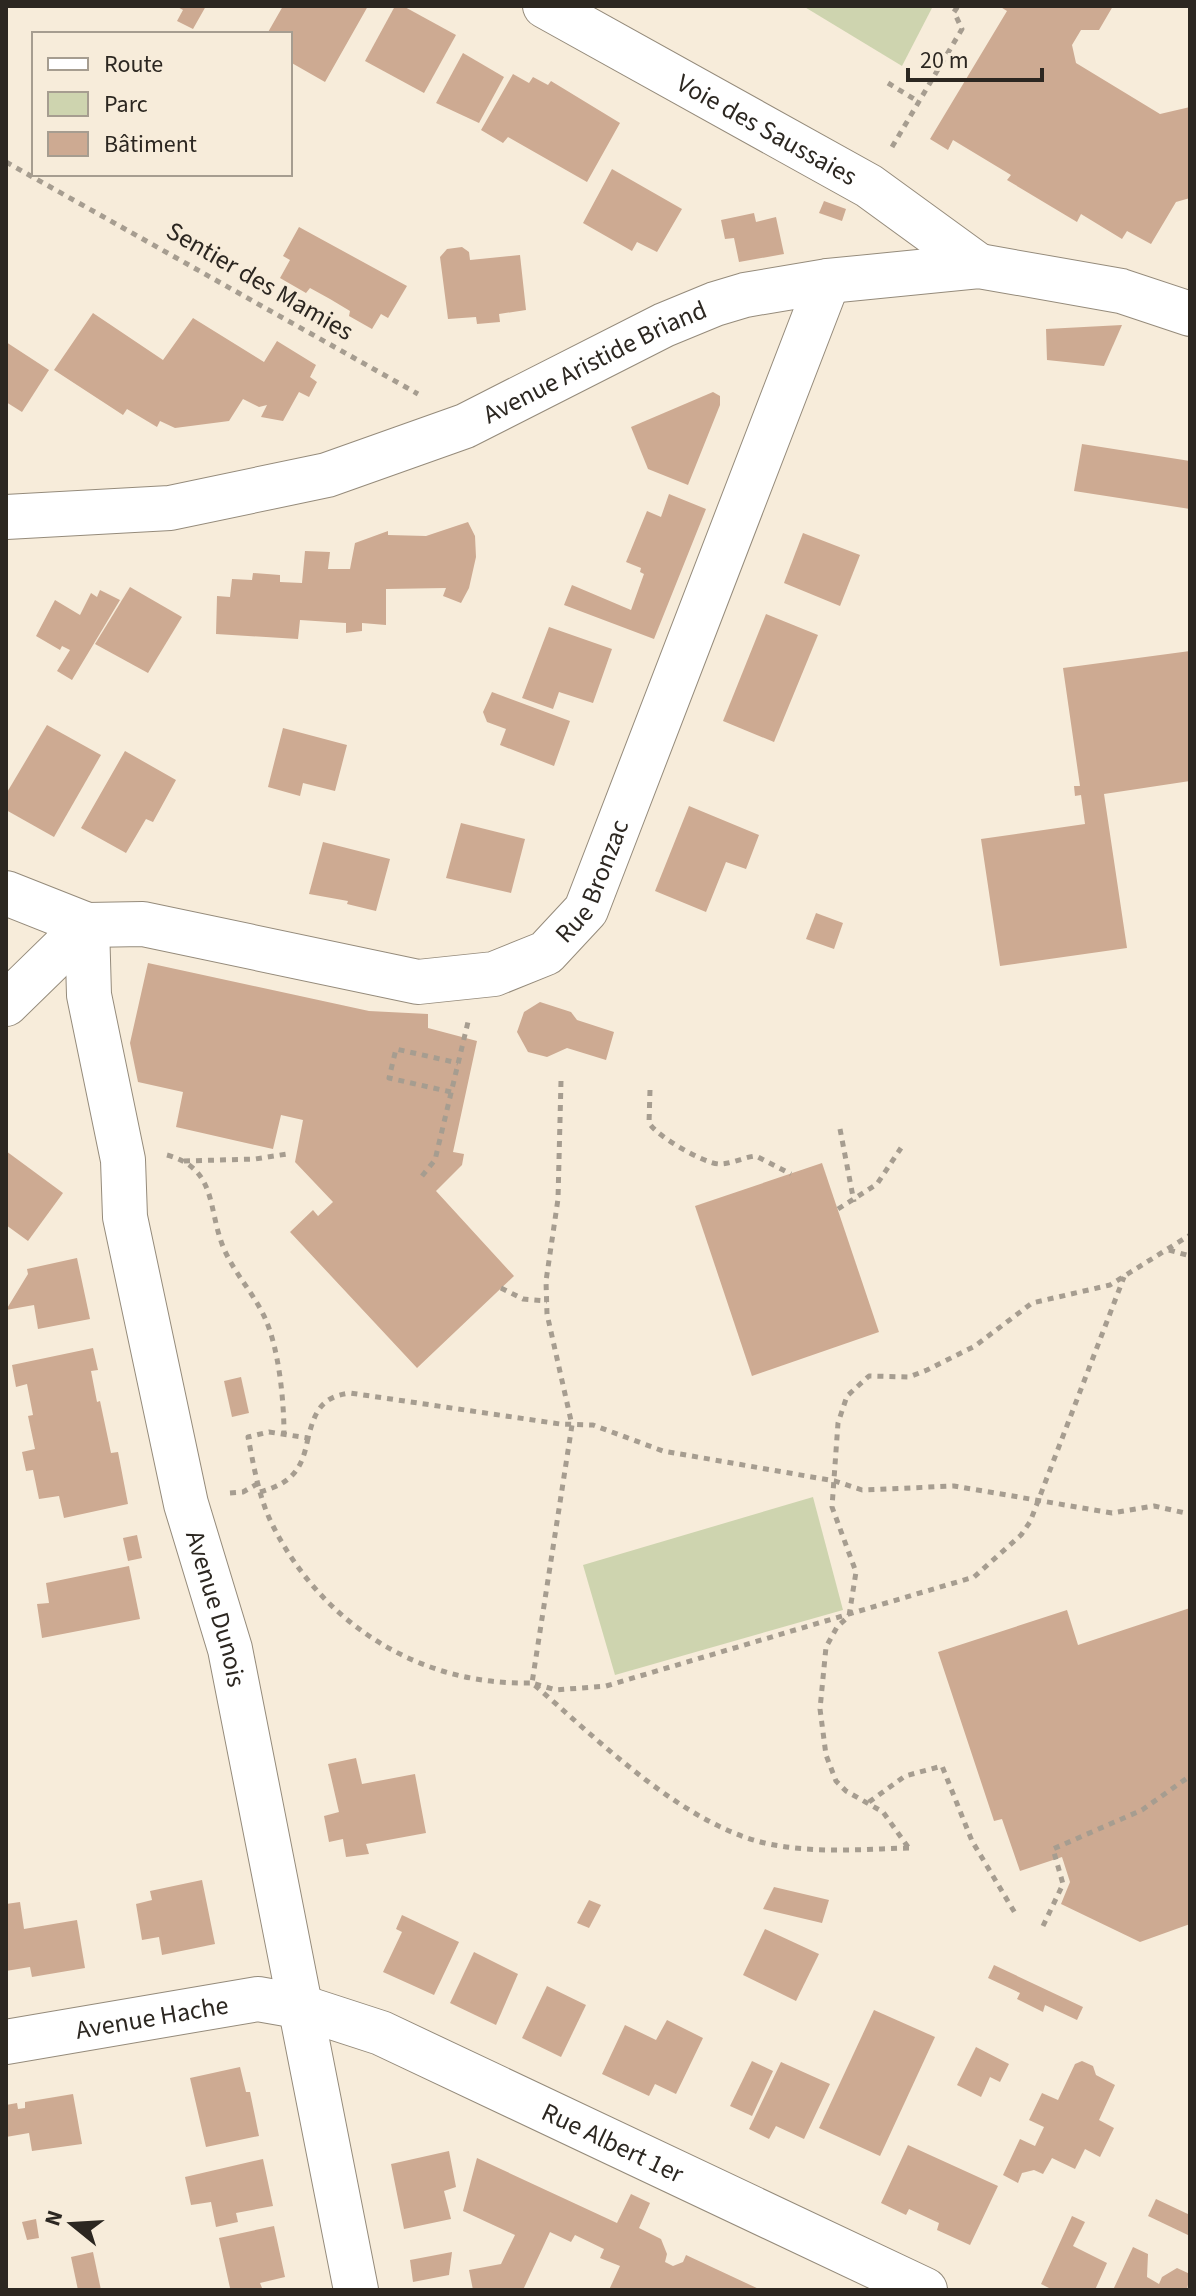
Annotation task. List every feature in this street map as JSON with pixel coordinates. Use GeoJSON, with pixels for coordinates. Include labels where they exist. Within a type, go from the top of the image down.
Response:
{"type":"FeatureCollection","features":[{"type":"Feature","properties":{"kind":"street","name":"Voie des Saussaies"},"geometry":{"type":"LineString","coordinates":[[545,6],[869,186],[979,266]]}},
{"type":"Feature","properties":{"kind":"street","name":"Avenue Aristide Briand"},"geometry":{"type":"LineString","coordinates":[[6,517],[170,508],[327,475],[465,426],[664,325],[745,295],[828,281],[979,266],[1121,291],[1190,314]]}},
{"type":"Feature","properties":{"kind":"street","name":"Rue Bronzac"},"geometry":{"type":"LineString","coordinates":[[6,893],[87,925],[143,924],[418,982],[494,974],[546,953],[586,910],[828,281]]}},
{"type":"Feature","properties":{"kind":"street"},"geometry":{"type":"LineString","coordinates":[[6,1004],[87,925]]}},
{"type":"Feature","properties":{"kind":"street","name":"Avenue Dunois"},"geometry":{"type":"LineString","coordinates":[[87,925],[89,995],[123,1160],[125,1217],[186,1504],[230,1649],[356,2290]]}},
{"type":"Feature","properties":{"kind":"street","name":"Avenue Hache"},"geometry":{"type":"LineString","coordinates":[[6,2042],[258,1999],[298,2006]]}},
{"type":"Feature","properties":{"kind":"street","name":"Rue Albert 1er"},"geometry":{"type":"LineString","coordinates":[[298,2006],[381,2033],[925,2290]]}},
{"type":"Feature","properties":{"kind":"path"},"geometry":{"type":"LineString","coordinates":[[897,138],[962,29],[954,12],[958,6]]}},
{"type":"Feature","properties":{"kind":"path"},"geometry":{"type":"LineString","coordinates":[[888,83],[919,102]]}},
{"type":"Feature","properties":{"kind":"path","name":"Sentier des Mamies"},"geometry":{"type":"LineString","coordinates":[[6,162],[423,397]]}},
{"type":"Feature","properties":{"kind":"path"},"geometry":{"type":"LineString","coordinates":[[422,1176],[435,1160],[471,1014]]}},
{"type":"Feature","properties":{"kind":"path"},"geometry":{"type":"LineString","coordinates":[[451,1092],[389,1078],[396,1049],[458,1063]]}},
{"type":"Feature","properties":{"kind":"path"},"geometry":{"type":"LineString","coordinates":[[532,1683],[572,1425],[547,1301],[546,1281],[558,1199],[561,1081]]}},
{"type":"Feature","properties":{"kind":"path"},"geometry":{"type":"LineString","coordinates":[[650,1090],[649,1123],[660,1136],[708,1161],[728,1163],[756,1156],[791,1174]]}},
{"type":"Feature","properties":{"kind":"path"},"geometry":{"type":"LineString","coordinates":[[840,1129],[854,1202]]}},
{"type":"Feature","properties":{"kind":"path"},"geometry":{"type":"LineString","coordinates":[[838,1209],[854,1202],[877,1184],[901,1148]]}},
{"type":"Feature","properties":{"kind":"path"},"geometry":{"type":"LineString","coordinates":[[123,1160],[164,1154],[184,1161],[255,1159],[287,1154]]}},
{"type":"Feature","properties":{"kind":"path"},"geometry":{"type":"LineString","coordinates":[[184,1161],[206,1181],[222,1245],[264,1316],[284,1405],[284,1434]]}},
{"type":"Feature","properties":{"kind":"path"},"geometry":{"type":"LineString","coordinates":[[532,1683],[609,1749],[704,1821],[737,1835],[778,1846],[827,1850],[909,1848],[883,1812],[846,1791],[836,1781],[826,1755],[820,1709],[826,1647],[837,1627],[849,1616],[856,1572],[832,1507],[831,1480],[838,1423],[847,1396],[869,1376],[909,1377],[927,1370],[975,1346],[1032,1303],[1082,1294],[1124,1277],[1190,1235]]}},
{"type":"Feature","properties":{"kind":"path"},"geometry":{"type":"LineString","coordinates":[[1168,1250],[1190,1256]]}},
{"type":"Feature","properties":{"kind":"path"},"geometry":{"type":"LineString","coordinates":[[308,1438],[269,1432],[248,1437],[260,1492],[273,1526],[309,1584],[337,1614],[371,1639],[412,1659],[460,1674],[512,1683],[532,1683],[556,1690],[606,1686],[974,1577],[1021,1535],[1124,1277]]}},
{"type":"Feature","properties":{"kind":"path"},"geometry":{"type":"LineString","coordinates":[[501,1288],[523,1299],[547,1301]]}},
{"type":"Feature","properties":{"kind":"path"},"geometry":{"type":"LineString","coordinates":[[260,1492],[292,1479],[300,1469],[314,1413],[321,1402],[332,1396],[350,1393],[572,1425],[593,1425],[663,1451],[831,1480],[862,1490],[954,1486],[1112,1513],[1154,1506],[1190,1514]]}},
{"type":"Feature","properties":{"kind":"path"},"geometry":{"type":"LineString","coordinates":[[221,1494],[237,1494],[258,1484]]}},
{"type":"Feature","properties":{"kind":"path"},"geometry":{"type":"LineString","coordinates":[[869,1802],[905,1776],[942,1766],[972,1841],[1015,1913]]}},
{"type":"Feature","properties":{"kind":"path"},"geometry":{"type":"LineString","coordinates":[[1043,1926],[1063,1884],[1053,1849],[1142,1810],[1190,1776]]}},
{"type":"Feature","properties":{"kind":"green space"},"geometry":{"type":"Polygon","coordinates":[[[803,6],[933,6],[902,66],[803,6]]]}},
{"type":"Feature","properties":{"kind":"green space"},"geometry":{"type":"Polygon","coordinates":[[[813,1497],[843,1610],[615,1675],[583,1565],[813,1497]]]}},
{"type":"Feature","properties":{"kind":"building"},"geometry":{"type":"Polygon","coordinates":[[[176,6],[206,6],[193,29],[177,21],[183,10],[176,6]]]}},
{"type":"Feature","properties":{"kind":"building"},"geometry":{"type":"Polygon","coordinates":[[[283,6],[368,6],[325,82],[292,63],[292,32],[268,32],[283,6]]]}},
{"type":"Feature","properties":{"kind":"building"},"geometry":{"type":"Polygon","coordinates":[[[395,6],[403,6],[456,35],[424,93],[365,61],[395,6]]]}},
{"type":"Feature","properties":{"kind":"building"},"geometry":{"type":"Polygon","coordinates":[[[999,6],[1113,6],[1099,30],[1081,30],[1072,45],[1076,63],[1160,114],[1190,107],[1190,198],[1176,202],[1151,244],[1127,231],[1122,239],[1081,214],[1077,222],[1007,180],[1011,175],[953,140],[948,150],[930,139],[1007,11],[999,6]]]}},
{"type":"Feature","properties":{"kind":"building"},"geometry":{"type":"Polygon","coordinates":[[[463,53],[504,77],[479,123],[436,103],[463,53]]]}},
{"type":"Feature","properties":{"kind":"building"},"geometry":{"type":"Polygon","coordinates":[[[513,74],[529,83],[533,77],[548,85],[551,81],[620,123],[587,182],[508,137],[503,143],[481,130],[513,74]]]}},
{"type":"Feature","properties":{"kind":"building"},"geometry":{"type":"Polygon","coordinates":[[[612,169],[682,209],[657,252],[637,242],[632,251],[583,223],[612,169]]]}},
{"type":"Feature","properties":{"kind":"building"},"geometry":{"type":"Polygon","coordinates":[[[824,201],[846,209],[842,221],[819,213],[824,201]]]}},
{"type":"Feature","properties":{"kind":"building"},"geometry":{"type":"Polygon","coordinates":[[[754,213],[756,222],[776,217],[784,254],[739,262],[734,238],[725,239],[721,220],[754,213]]]}},
{"type":"Feature","properties":{"kind":"building"},"geometry":{"type":"Polygon","coordinates":[[[299,227],[407,286],[388,318],[381,314],[372,329],[349,316],[350,311],[330,299],[310,288],[306,293],[280,278],[290,260],[283,256],[299,227]]]}},
{"type":"Feature","properties":{"kind":"building"},"geometry":{"type":"Polygon","coordinates":[[[462,247],[469,252],[470,260],[520,255],[526,310],[499,314],[500,322],[477,324],[476,317],[448,319],[440,257],[447,249],[462,247]]]}},
{"type":"Feature","properties":{"kind":"building"},"geometry":{"type":"Polygon","coordinates":[[[93,313],[163,360],[193,318],[264,362],[277,341],[316,365],[310,377],[317,382],[309,397],[299,392],[283,421],[261,417],[267,405],[259,407],[243,399],[229,421],[175,428],[160,421],[157,427],[127,409],[123,415],[54,370],[93,313]]]}},
{"type":"Feature","properties":{"kind":"building"},"geometry":{"type":"Polygon","coordinates":[[[1122,325],[1104,366],[1047,360],[1046,329],[1122,325]]]}},
{"type":"Feature","properties":{"kind":"building"},"geometry":{"type":"Polygon","coordinates":[[[6,342],[49,370],[22,412],[6,402],[6,342]]]}},
{"type":"Feature","properties":{"kind":"building"},"geometry":{"type":"Polygon","coordinates":[[[713,392],[720,396],[720,405],[688,485],[648,469],[631,427],[713,392]]]}},
{"type":"Feature","properties":{"kind":"building"},"geometry":{"type":"Polygon","coordinates":[[[1082,444],[1190,461],[1190,509],[1074,491],[1082,444]]]}},
{"type":"Feature","properties":{"kind":"building"},"geometry":{"type":"Polygon","coordinates":[[[669,494],[706,509],[654,639],[564,605],[572,585],[631,610],[644,574],[640,572],[641,568],[626,562],[647,511],[661,517],[669,494]]]}},
{"type":"Feature","properties":{"kind":"building"},"geometry":{"type":"Polygon","coordinates":[[[468,522],[475,536],[476,557],[469,588],[461,603],[443,596],[446,588],[386,589],[386,625],[362,623],[362,631],[346,633],[346,623],[300,620],[298,639],[216,634],[217,596],[230,597],[232,579],[252,580],[253,573],[280,575],[280,582],[302,583],[305,551],[330,552],[328,569],[350,569],[355,543],[388,531],[388,535],[426,536],[468,522]]]}},
{"type":"Feature","properties":{"kind":"building"},"geometry":{"type":"Polygon","coordinates":[[[803,533],[860,555],[840,606],[784,583],[803,533]]]}},
{"type":"Feature","properties":{"kind":"building"},"geometry":{"type":"Polygon","coordinates":[[[130,587],[182,617],[148,673],[95,644],[130,587]]]}},
{"type":"Feature","properties":{"kind":"building"},"geometry":{"type":"Polygon","coordinates":[[[100,590],[120,600],[72,680],[57,671],[70,650],[62,646],[60,650],[36,636],[55,600],[80,615],[91,593],[97,597],[100,590]]]}},
{"type":"Feature","properties":{"kind":"building"},"geometry":{"type":"Polygon","coordinates":[[[766,614],[818,635],[774,742],[723,721],[766,614]]]}},
{"type":"Feature","properties":{"kind":"building"},"geometry":{"type":"Polygon","coordinates":[[[549,627],[612,649],[593,703],[559,692],[553,709],[522,698],[549,627]]]}},
{"type":"Feature","properties":{"kind":"building"},"geometry":{"type":"Polygon","coordinates":[[[1190,651],[1190,781],[1104,794],[1127,948],[1000,966],[981,839],[1085,824],[1081,795],[1075,796],[1074,786],[1080,786],[1063,668],[1190,651]]]}},
{"type":"Feature","properties":{"kind":"building"},"geometry":{"type":"Polygon","coordinates":[[[492,692],[570,721],[554,766],[500,745],[506,729],[487,722],[483,712],[492,692]]]}},
{"type":"Feature","properties":{"kind":"building"},"geometry":{"type":"Polygon","coordinates":[[[47,725],[101,755],[54,837],[6,810],[6,794],[47,725]]]}},
{"type":"Feature","properties":{"kind":"building"},"geometry":{"type":"Polygon","coordinates":[[[283,728],[347,745],[335,791],[303,783],[300,796],[268,787],[283,728]]]}},
{"type":"Feature","properties":{"kind":"building"},"geometry":{"type":"Polygon","coordinates":[[[125,751],[176,780],[153,822],[146,819],[126,853],[81,828],[125,751]]]}},
{"type":"Feature","properties":{"kind":"building"},"geometry":{"type":"Polygon","coordinates":[[[689,806],[759,835],[746,869],[726,862],[706,912],[655,891],[689,806]]]}},
{"type":"Feature","properties":{"kind":"building"},"geometry":{"type":"Polygon","coordinates":[[[461,823],[525,839],[511,893],[446,878],[461,823]]]}},
{"type":"Feature","properties":{"kind":"building"},"geometry":{"type":"Polygon","coordinates":[[[323,842],[390,859],[376,911],[347,904],[348,901],[309,894],[323,842]]]}},
{"type":"Feature","properties":{"kind":"building"},"geometry":{"type":"Polygon","coordinates":[[[816,913],[843,923],[834,949],[806,939],[816,913]]]}},
{"type":"Feature","properties":{"kind":"building"},"geometry":{"type":"Polygon","coordinates":[[[148,963],[369,1011],[428,1014],[428,1028],[477,1041],[453,1152],[464,1154],[462,1165],[436,1191],[514,1276],[417,1368],[290,1232],[313,1210],[318,1216],[333,1202],[295,1162],[303,1120],[281,1115],[273,1149],[176,1127],[183,1092],[138,1082],[130,1043],[148,963]]]}},
{"type":"Feature","properties":{"kind":"building"},"geometry":{"type":"Polygon","coordinates":[[[540,1002],[571,1012],[577,1020],[614,1032],[606,1060],[567,1048],[547,1057],[528,1052],[517,1032],[524,1012],[540,1002]]]}},
{"type":"Feature","properties":{"kind":"building"},"geometry":{"type":"Polygon","coordinates":[[[6,1151],[63,1193],[28,1241],[6,1225],[6,1151]]]}},
{"type":"Feature","properties":{"kind":"building"},"geometry":{"type":"Polygon","coordinates":[[[822,1163],[879,1332],[752,1376],[695,1206],[822,1163]]]}},
{"type":"Feature","properties":{"kind":"building"},"geometry":{"type":"Polygon","coordinates":[[[77,1258],[90,1319],[38,1329],[34,1305],[6,1310],[28,1274],[27,1269],[77,1258]]]}},
{"type":"Feature","properties":{"kind":"building"},"geometry":{"type":"Polygon","coordinates":[[[93,1348],[98,1370],[91,1371],[97,1402],[100,1401],[111,1453],[118,1452],[128,1504],[64,1518],[59,1496],[39,1499],[33,1470],[26,1471],[22,1452],[35,1449],[28,1416],[33,1415],[27,1384],[16,1387],[12,1365],[93,1348]]]}},
{"type":"Feature","properties":{"kind":"building"},"geometry":{"type":"Polygon","coordinates":[[[241,1377],[249,1413],[232,1417],[224,1381],[241,1377]]]}},
{"type":"Feature","properties":{"kind":"building"},"geometry":{"type":"Polygon","coordinates":[[[137,1535],[142,1558],[128,1561],[123,1538],[137,1535]]]}},
{"type":"Feature","properties":{"kind":"building"},"geometry":{"type":"Polygon","coordinates":[[[129,1566],[140,1619],[42,1638],[37,1604],[49,1603],[46,1583],[129,1566]]]}},
{"type":"Feature","properties":{"kind":"building"},"geometry":{"type":"Polygon","coordinates":[[[1190,1608],[1190,1924],[1140,1942],[1061,1904],[1070,1882],[1062,1857],[1020,1871],[1002,1819],[994,1821],[938,1652],[1067,1610],[1078,1645],[1190,1608]]]}},
{"type":"Feature","properties":{"kind":"building"},"geometry":{"type":"Polygon","coordinates":[[[356,1758],[362,1784],[415,1774],[426,1833],[366,1844],[369,1854],[346,1857],[343,1839],[329,1842],[324,1816],[339,1812],[328,1764],[356,1758]]]}},
{"type":"Feature","properties":{"kind":"building"},"geometry":{"type":"Polygon","coordinates":[[[202,1880],[215,1944],[162,1955],[159,1937],[142,1940],[136,1904],[152,1900],[150,1891],[202,1880]]]}},
{"type":"Feature","properties":{"kind":"building"},"geometry":{"type":"Polygon","coordinates":[[[774,1887],[829,1900],[822,1923],[763,1909],[774,1887]]]}},
{"type":"Feature","properties":{"kind":"building"},"geometry":{"type":"Polygon","coordinates":[[[589,1900],[601,1905],[589,1928],[577,1923],[589,1900]]]}},
{"type":"Feature","properties":{"kind":"building"},"geometry":{"type":"Polygon","coordinates":[[[20,1902],[24,1929],[77,1920],[85,1968],[32,1977],[30,1967],[6,1971],[6,1904],[20,1902]]]}},
{"type":"Feature","properties":{"kind":"building"},"geometry":{"type":"Polygon","coordinates":[[[402,1915],[459,1942],[434,1995],[383,1972],[402,1932],[396,1929],[402,1915]]]}},
{"type":"Feature","properties":{"kind":"building"},"geometry":{"type":"Polygon","coordinates":[[[765,1929],[819,1954],[796,2001],[743,1975],[765,1929]]]}},
{"type":"Feature","properties":{"kind":"building"},"geometry":{"type":"Polygon","coordinates":[[[474,1952],[518,1974],[496,2025],[450,2003],[474,1952]]]}},
{"type":"Feature","properties":{"kind":"building"},"geometry":{"type":"Polygon","coordinates":[[[994,1965],[1083,2007],[1077,2020],[1045,2005],[1043,2012],[1017,1999],[1020,1993],[988,1978],[994,1965]]]}},
{"type":"Feature","properties":{"kind":"building"},"geometry":{"type":"Polygon","coordinates":[[[547,1986],[586,2005],[561,2057],[522,2038],[547,1986]]]}},
{"type":"Feature","properties":{"kind":"building"},"geometry":{"type":"Polygon","coordinates":[[[874,2010],[935,2037],[880,2156],[819,2128],[874,2010]]]}},
{"type":"Feature","properties":{"kind":"building"},"geometry":{"type":"Polygon","coordinates":[[[667,2020],[703,2038],[676,2094],[655,2084],[649,2096],[602,2074],[625,2025],[656,2040],[667,2020]]]}},
{"type":"Feature","properties":{"kind":"building"},"geometry":{"type":"Polygon","coordinates":[[[976,2047],[1009,2064],[1000,2082],[990,2077],[981,2097],[957,2085],[976,2047]]]}},
{"type":"Feature","properties":{"kind":"building"},"geometry":{"type":"Polygon","coordinates":[[[752,2061],[773,2071],[752,2116],[730,2106],[752,2061]]]}},
{"type":"Feature","properties":{"kind":"building"},"geometry":{"type":"Polygon","coordinates":[[[1082,2061],[1093,2066],[1096,2075],[1115,2085],[1099,2120],[1114,2128],[1100,2157],[1085,2149],[1075,2169],[1052,2158],[1043,2174],[1034,2170],[1022,2173],[1018,2183],[1003,2175],[1020,2139],[1035,2146],[1044,2127],[1029,2120],[1042,2093],[1058,2100],[1075,2064],[1082,2061]]]}},
{"type":"Feature","properties":{"kind":"building"},"geometry":{"type":"Polygon","coordinates":[[[781,2062],[830,2084],[804,2139],[776,2126],[769,2139],[749,2129],[781,2062]]]}},
{"type":"Feature","properties":{"kind":"building"},"geometry":{"type":"Polygon","coordinates":[[[240,2067],[246,2092],[250,2092],[259,2136],[206,2147],[190,2078],[240,2067]]]}},
{"type":"Feature","properties":{"kind":"building"},"geometry":{"type":"Polygon","coordinates":[[[73,2094],[82,2144],[32,2151],[29,2133],[6,2137],[6,2105],[17,2103],[18,2109],[25,2108],[25,2102],[73,2094]]]}},
{"type":"Feature","properties":{"kind":"building"},"geometry":{"type":"Polygon","coordinates":[[[908,2145],[998,2186],[970,2245],[937,2230],[939,2223],[909,2209],[906,2215],[881,2203],[908,2145]]]}},
{"type":"Feature","properties":{"kind":"building"},"geometry":{"type":"Polygon","coordinates":[[[449,2151],[456,2187],[444,2191],[451,2219],[404,2229],[391,2164],[449,2151]]]}},
{"type":"Feature","properties":{"kind":"building"},"geometry":{"type":"Polygon","coordinates":[[[477,2158],[617,2223],[631,2194],[650,2203],[639,2228],[661,2239],[667,2254],[665,2262],[673,2266],[683,2262],[686,2255],[761,2290],[609,2290],[620,2266],[600,2258],[604,2249],[575,2235],[571,2242],[550,2232],[523,2290],[473,2290],[469,2270],[501,2264],[515,2235],[463,2211],[477,2158]]]}},
{"type":"Feature","properties":{"kind":"building"},"geometry":{"type":"Polygon","coordinates":[[[263,2159],[273,2206],[236,2213],[238,2222],[216,2227],[211,2202],[191,2205],[185,2177],[263,2159]]]}},
{"type":"Feature","properties":{"kind":"building"},"geometry":{"type":"Polygon","coordinates":[[[1156,2199],[1190,2215],[1190,2236],[1148,2216],[1156,2199]]]}},
{"type":"Feature","properties":{"kind":"building"},"geometry":{"type":"Polygon","coordinates":[[[1072,2216],[1085,2222],[1073,2246],[1107,2263],[1095,2290],[1053,2290],[1041,2284],[1072,2216]]]}},
{"type":"Feature","properties":{"kind":"building"},"geometry":{"type":"Polygon","coordinates":[[[36,2219],[39,2238],[27,2240],[22,2222],[36,2219]]]}},
{"type":"Feature","properties":{"kind":"building"},"geometry":{"type":"Polygon","coordinates":[[[274,2226],[285,2277],[260,2283],[262,2288],[230,2288],[219,2238],[274,2226]]]}},
{"type":"Feature","properties":{"kind":"building"},"geometry":{"type":"Polygon","coordinates":[[[1133,2247],[1148,2254],[1147,2277],[1159,2284],[1162,2277],[1177,2268],[1190,2274],[1187,2290],[1113,2290],[1133,2247]]]}},
{"type":"Feature","properties":{"kind":"building"},"geometry":{"type":"Polygon","coordinates":[[[93,2252],[101,2290],[78,2290],[71,2257],[93,2252]]]}},
{"type":"Feature","properties":{"kind":"building"},"geometry":{"type":"Polygon","coordinates":[[[452,2252],[449,2275],[413,2282],[410,2260],[452,2252]]]}}]}
